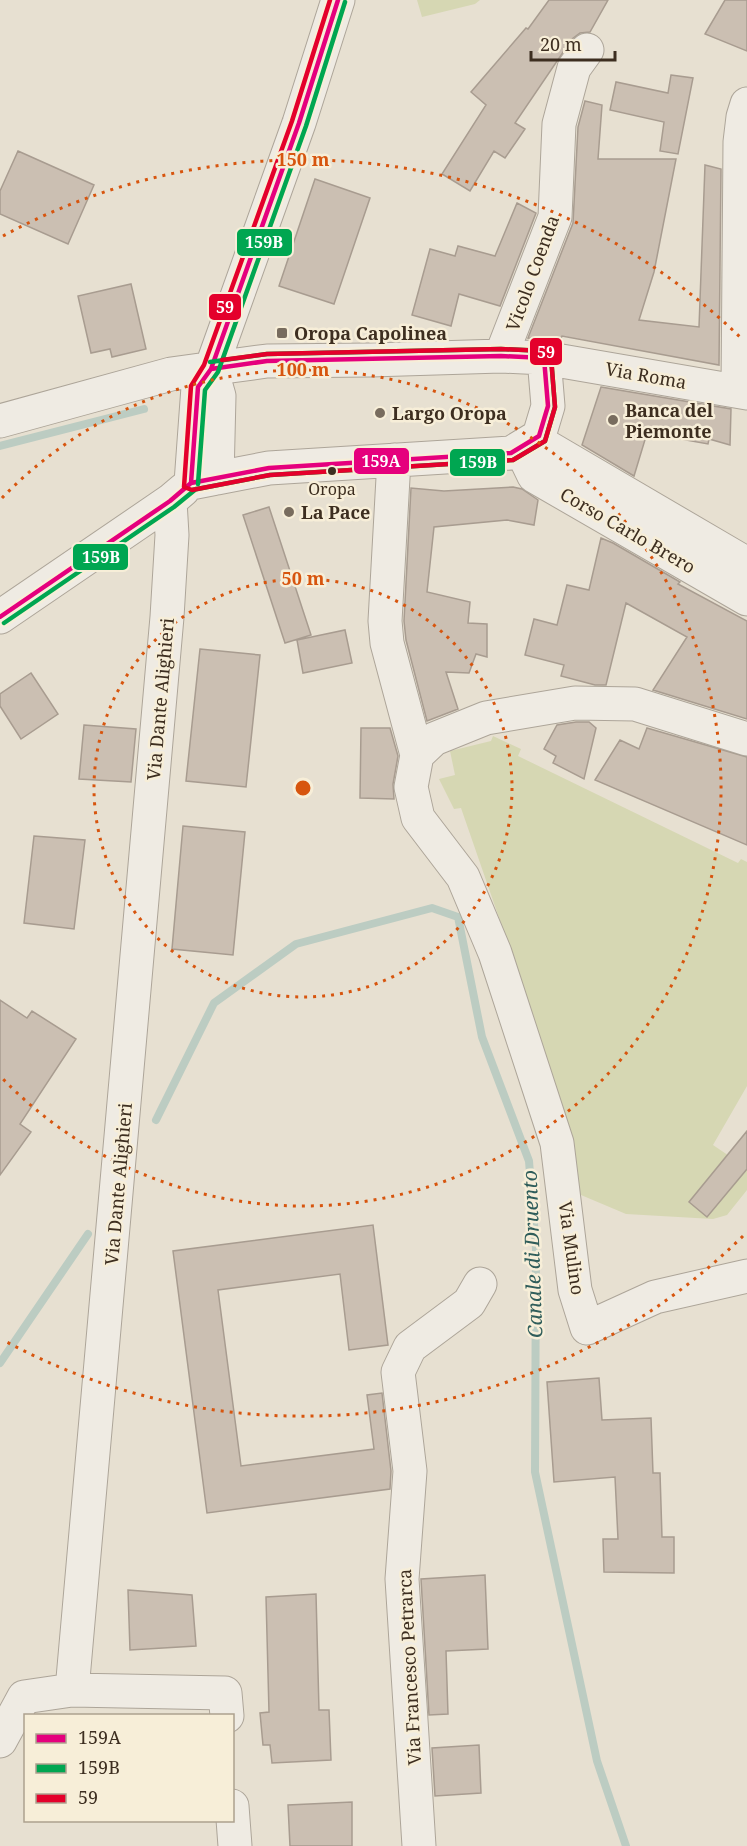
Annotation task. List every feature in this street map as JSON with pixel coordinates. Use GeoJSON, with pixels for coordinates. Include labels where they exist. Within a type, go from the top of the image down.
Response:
{"type":"FeatureCollection","features":[{"type":"Feature","properties":{"kind":"street"},"geometry":{"type":"LineString","coordinates":[[193,487],[198,387],[211,369],[299,123],[338,0]]}},
{"type":"Feature","properties":{"kind":"street","name":"Vicolo Coenda"},"geometry":{"type":"LineString","coordinates":[[501,356],[555,217],[559,124],[574,68],[586,50]]}},
{"type":"Feature","properties":{"kind":"street"},"geometry":{"type":"LineString","coordinates":[[743,392],[740,142],[747,104]]}},
{"type":"Feature","properties":{"kind":"street"},"geometry":{"type":"LineString","coordinates":[[0,421],[171,374],[267,361],[501,356],[544,358],[548,406],[530,443],[511,453],[269,468],[193,487],[0,617]]}},
{"type":"Feature","properties":{"kind":"street","name":"Via Roma"},"geometry":{"type":"LineString","coordinates":[[544,358],[743,392]]}},
{"type":"Feature","properties":{"kind":"street","name":"Corso Carlo Brero"},"geometry":{"type":"LineString","coordinates":[[747,564],[544,445],[530,443],[534,476],[747,599]]}},
{"type":"Feature","properties":{"kind":"street"},"geometry":{"type":"LineString","coordinates":[[394,460],[385,621],[387,643],[417,755],[434,739],[486,717],[575,703],[635,704],[747,739]]}},
{"type":"Feature","properties":{"kind":"street","name":"Via Dante Alighieri"},"geometry":{"type":"LineString","coordinates":[[72,1690],[167,617],[172,535],[193,487]]}},
{"type":"Feature","properties":{"kind":"street","name":"Via Mulino"},"geometry":{"type":"LineString","coordinates":[[417,755],[411,787],[418,818],[463,878],[495,953],[557,1143],[575,1290],[586,1328],[655,1297],[747,1276]]}},
{"type":"Feature","properties":{"kind":"street","name":"Via Francesco Petrarca"},"geometry":{"type":"LineString","coordinates":[[419,1846],[402,1579],[410,1472],[398,1372],[410,1347],[469,1303],[480,1284]]}},
{"type":"Feature","properties":{"kind":"street"},"geometry":{"type":"LineString","coordinates":[[0,1741],[24,1697],[72,1690],[225,1693],[227,1714]]}},
{"type":"Feature","properties":{"kind":"street"},"geometry":{"type":"LineString","coordinates":[[233,1822],[235,1846]]}},
{"type":"Feature","properties":{"kind":"green space"},"geometry":{"type":"Polygon","coordinates":[[[417,0],[480,0],[475,4],[422,17],[417,0]]]}},
{"type":"Feature","properties":{"kind":"green space"},"geometry":{"type":"Polygon","coordinates":[[[493,736],[521,749],[518,756],[738,863],[741,859],[747,862],[747,1086],[713,1145],[747,1168],[747,1190],[727,1215],[713,1219],[626,1214],[581,1195],[570,1182],[537,1045],[542,1042],[461,808],[454,809],[439,779],[455,775],[450,751],[491,741],[493,736]]]}},
{"type":"Feature","properties":{"kind":"building"},"geometry":{"type":"Polygon","coordinates":[[[549,0],[608,0],[590,32],[580,33],[572,39],[515,123],[525,129],[505,158],[494,151],[470,191],[442,174],[486,105],[471,92],[526,28],[528,29],[549,0]]]}},
{"type":"Feature","properties":{"kind":"building"},"geometry":{"type":"Polygon","coordinates":[[[725,0],[747,0],[747,51],[705,34],[725,0]]]}},
{"type":"Feature","properties":{"kind":"building"},"geometry":{"type":"Polygon","coordinates":[[[671,75],[693,78],[678,154],[660,151],[664,122],[610,110],[616,82],[668,93],[671,75]]]}},
{"type":"Feature","properties":{"kind":"building"},"geometry":{"type":"Polygon","coordinates":[[[585,101],[602,105],[598,159],[676,159],[654,272],[639,320],[699,327],[705,165],[721,169],[719,365],[562,336],[560,341],[528,338],[573,223],[578,127],[585,101]]]}},
{"type":"Feature","properties":{"kind":"building"},"geometry":{"type":"Polygon","coordinates":[[[18,151],[94,185],[68,244],[0,214],[0,191],[18,151]]]}},
{"type":"Feature","properties":{"kind":"building"},"geometry":{"type":"Polygon","coordinates":[[[315,179],[370,198],[334,304],[279,286],[315,179]]]}},
{"type":"Feature","properties":{"kind":"building"},"geometry":{"type":"Polygon","coordinates":[[[517,203],[536,213],[500,306],[459,294],[451,326],[412,315],[430,249],[455,256],[458,246],[495,256],[517,203]]]}},
{"type":"Feature","properties":{"kind":"building"},"geometry":{"type":"Polygon","coordinates":[[[131,284],[146,349],[112,357],[110,349],[91,353],[78,296],[131,284]]]}},
{"type":"Feature","properties":{"kind":"building"},"geometry":{"type":"Polygon","coordinates":[[[601,387],[731,409],[730,445],[709,439],[708,444],[647,433],[634,476],[582,445],[601,387]]]}},
{"type":"Feature","properties":{"kind":"building"},"geometry":{"type":"Polygon","coordinates":[[[513,487],[522,489],[538,500],[534,525],[507,520],[434,527],[427,592],[470,602],[468,623],[487,624],[487,657],[476,654],[469,673],[446,672],[458,709],[427,721],[406,640],[404,621],[411,488],[444,491],[513,487]]]}},
{"type":"Feature","properties":{"kind":"building"},"geometry":{"type":"Polygon","coordinates":[[[269,507],[311,635],[285,643],[243,515],[269,507]]]}},
{"type":"Feature","properties":{"kind":"building"},"geometry":{"type":"Polygon","coordinates":[[[601,538],[680,582],[678,584],[747,621],[747,719],[653,690],[687,637],[626,603],[606,685],[595,685],[561,676],[564,665],[525,655],[534,619],[557,625],[567,585],[589,590],[601,538]]]}},
{"type":"Feature","properties":{"kind":"building"},"geometry":{"type":"Polygon","coordinates":[[[345,630],[352,663],[303,673],[297,640],[345,630]]]}},
{"type":"Feature","properties":{"kind":"building"},"geometry":{"type":"Polygon","coordinates":[[[200,649],[260,655],[246,787],[186,781],[200,649]]]}},
{"type":"Feature","properties":{"kind":"building"},"geometry":{"type":"Polygon","coordinates":[[[31,673],[58,714],[21,739],[0,706],[0,694],[31,673]]]}},
{"type":"Feature","properties":{"kind":"building"},"geometry":{"type":"Polygon","coordinates":[[[589,722],[596,728],[584,779],[553,763],[556,756],[544,749],[557,725],[589,722]]]}},
{"type":"Feature","properties":{"kind":"building"},"geometry":{"type":"Polygon","coordinates":[[[84,725],[136,729],[131,782],[79,779],[84,725]]]}},
{"type":"Feature","properties":{"kind":"building"},"geometry":{"type":"Polygon","coordinates":[[[361,728],[390,728],[398,756],[393,784],[394,799],[360,798],[361,728]]]}},
{"type":"Feature","properties":{"kind":"building"},"geometry":{"type":"Polygon","coordinates":[[[647,728],[747,757],[747,845],[595,780],[620,740],[639,749],[647,728]]]}},
{"type":"Feature","properties":{"kind":"building"},"geometry":{"type":"Polygon","coordinates":[[[183,826],[245,832],[233,955],[172,949],[183,826]]]}},
{"type":"Feature","properties":{"kind":"building"},"geometry":{"type":"Polygon","coordinates":[[[34,836],[85,840],[74,929],[24,923],[34,836]]]}},
{"type":"Feature","properties":{"kind":"building"},"geometry":{"type":"Polygon","coordinates":[[[0,1000],[27,1018],[32,1011],[76,1039],[20,1124],[31,1132],[0,1175],[0,1000]]]}},
{"type":"Feature","properties":{"kind":"building"},"geometry":{"type":"Polygon","coordinates":[[[747,1131],[747,1169],[707,1217],[689,1202],[747,1131]]]}},
{"type":"Feature","properties":{"kind":"building"},"geometry":{"type":"Polygon","coordinates":[[[373,1225],[388,1345],[349,1350],[340,1274],[218,1290],[241,1466],[374,1449],[367,1395],[382,1393],[391,1471],[390,1489],[207,1513],[173,1251],[373,1225]]]}},
{"type":"Feature","properties":{"kind":"building"},"geometry":{"type":"Polygon","coordinates":[[[599,1378],[602,1420],[651,1418],[653,1473],[660,1473],[662,1537],[674,1537],[674,1573],[604,1572],[603,1539],[618,1539],[615,1477],[554,1482],[547,1382],[599,1378]]]}},
{"type":"Feature","properties":{"kind":"building"},"geometry":{"type":"Polygon","coordinates":[[[485,1575],[488,1649],[446,1651],[448,1714],[429,1715],[421,1579],[485,1575]]]}},
{"type":"Feature","properties":{"kind":"building"},"geometry":{"type":"Polygon","coordinates":[[[128,1590],[192,1595],[196,1646],[130,1650],[128,1590]]]}},
{"type":"Feature","properties":{"kind":"building"},"geometry":{"type":"Polygon","coordinates":[[[316,1594],[319,1710],[329,1710],[331,1760],[272,1763],[270,1745],[263,1745],[260,1713],[269,1712],[266,1597],[316,1594]]]}},
{"type":"Feature","properties":{"kind":"building"},"geometry":{"type":"Polygon","coordinates":[[[479,1745],[481,1793],[435,1796],[432,1748],[479,1745]]]}},
{"type":"Feature","properties":{"kind":"building"},"geometry":{"type":"Polygon","coordinates":[[[352,1802],[352,1846],[290,1846],[288,1805],[352,1802]]]}},
{"type":"Feature","properties":{"kind":"waterway"},"geometry":{"type":"LineString","coordinates":[[0,446],[144,409]]}},
{"type":"Feature","properties":{"kind":"waterway","name":"Canale di Druento"},"geometry":{"type":"LineString","coordinates":[[156,1120],[214,1003],[296,944],[432,908],[458,917],[482,1037],[529,1161],[536,1249],[535,1472],[597,1761],[626,1846]]}},
{"type":"Feature","properties":{"kind":"waterway"},"geometry":{"type":"LineString","coordinates":[[0,1363],[88,1234]]}},
{"type":"Feature","properties":{"kind":"transit line","name":"59"},"geometry":{"type":"LineString","coordinates":[[222,360],[267,354],[501,349],[545,351],[551,357],[555,407],[545,441],[513,460],[270,475],[192,490],[184,487],[191,386],[204,365],[292,121],[330,0]]}},
{"type":"Feature","properties":{"kind":"transit line","name":"159A"},"geometry":{"type":"LineString","coordinates":[[191,483],[198,387],[211,369],[299,123],[338,0]]}},
{"type":"Feature","properties":{"kind":"transit line","name":"159B"},"geometry":{"type":"LineString","coordinates":[[198,484],[205,390],[218,372],[306,126],[345,2]]}},
{"type":"Feature","properties":{"kind":"transit line","name":"159B"},"geometry":{"type":"LineString","coordinates":[[192,490],[270,475],[513,460],[545,441],[555,407],[551,357],[545,351],[501,349],[267,354],[210,362]]}},
{"type":"Feature","properties":{"kind":"transit line","name":"159A"},"geometry":{"type":"LineString","coordinates":[[191,483],[269,468],[511,453],[539,436],[548,406],[544,358],[501,356],[267,361],[211,369]]}},
{"type":"Feature","properties":{"kind":"transit line","name":"159A"},"geometry":{"type":"LineString","coordinates":[[0,617],[170,501],[191,483]]}},
{"type":"Feature","properties":{"kind":"transit line","name":"159B"},"geometry":{"type":"LineString","coordinates":[[4,623],[174,507],[196,489]]}},
{"type":"Feature","properties":{"kind":"place","name":"Oropa Capolinea"},"geometry":{"type":"Point","coordinates":[282,333]}},
{"type":"Feature","properties":{"kind":"place","name":"Largo Oropa"},"geometry":{"type":"Point","coordinates":[380,413]}},
{"type":"Feature","properties":{"kind":"place","name":"Banca del Piemonte"},"geometry":{"type":"Point","coordinates":[613,420]}},
{"type":"Feature","properties":{"kind":"place","name":"Oropa"},"geometry":{"type":"Point","coordinates":[332,471]}},
{"type":"Feature","properties":{"kind":"place","name":"La Pace"},"geometry":{"type":"Point","coordinates":[289,512]}}]}
